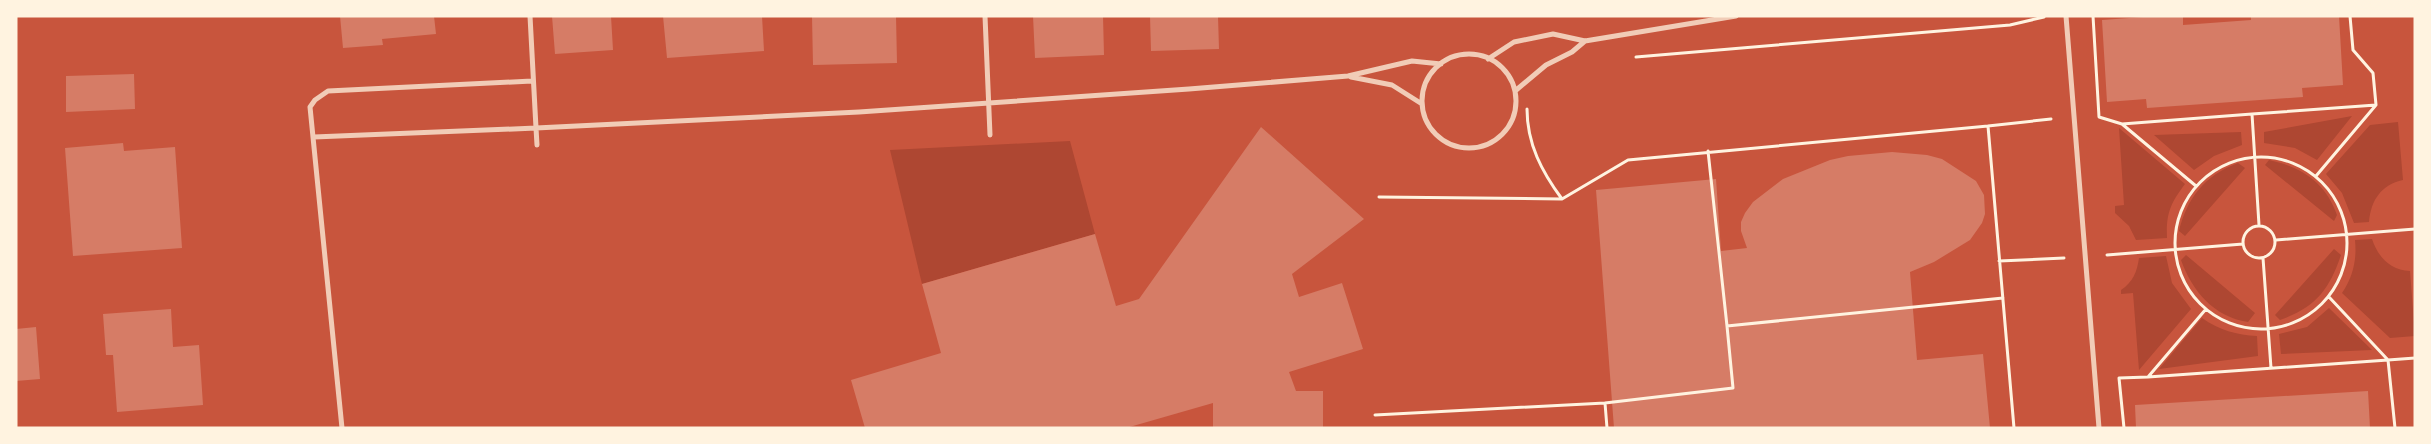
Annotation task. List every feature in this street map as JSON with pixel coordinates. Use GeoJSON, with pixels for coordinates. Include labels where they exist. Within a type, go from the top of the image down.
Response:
{"type":"FeatureCollection","features":[{"type":"Feature","properties":{"kind":"street"},"geometry":{"type":"LineString","coordinates":[[530,16],[532,81],[537,145]]}},
{"type":"Feature","properties":{"kind":"street"},"geometry":{"type":"LineString","coordinates":[[985,16],[990,135]]}},
{"type":"Feature","properties":{"kind":"street"},"geometry":{"type":"LineString","coordinates":[[1488,59],[1514,42],[1553,34],[1585,41],[1736,16]]}},
{"type":"Feature","properties":{"kind":"street"},"geometry":{"type":"LineString","coordinates":[[2066,16],[2099,428]]}},
{"type":"Feature","properties":{"kind":"street"},"geometry":{"type":"LineString","coordinates":[[1514,91],[1546,65],[1572,52],[1585,41]]}},
{"type":"Feature","properties":{"kind":"street"},"geometry":{"type":"LineString","coordinates":[[1459,56],[1478,56],[1488,59],[1505,72],[1514,91],[1515,110],[1508,127],[1494,141],[1475,148],[1456,146],[1438,137],[1425,117],[1422,104],[1425,85],[1434,70],[1441,64],[1459,56]]}},
{"type":"Feature","properties":{"kind":"street"},"geometry":{"type":"LineString","coordinates":[[314,137],[860,112],[1348,76],[1412,61],[1441,64]]}},
{"type":"Feature","properties":{"kind":"street"},"geometry":{"type":"LineString","coordinates":[[1348,76],[1392,84],[1422,104]]}},
{"type":"Feature","properties":{"kind":"street"},"geometry":{"type":"LineString","coordinates":[[342,428],[310,107],[328,91],[532,81]]}},
{"type":"Feature","properties":{"kind":"path"},"geometry":{"type":"LineString","coordinates":[[2093,16],[2099,116],[2122,124],[2196,186]]}},
{"type":"Feature","properties":{"kind":"path"},"geometry":{"type":"LineString","coordinates":[[2316,176],[2376,105],[2373,73],[2353,50],[2350,16]]}},
{"type":"Feature","properties":{"kind":"path"},"geometry":{"type":"LineString","coordinates":[[1635,57],[2010,26],[2044,17]]}},
{"type":"Feature","properties":{"kind":"path"},"geometry":{"type":"LineString","coordinates":[[2122,124],[2376,105]]}},
{"type":"Feature","properties":{"kind":"path"},"geometry":{"type":"LineString","coordinates":[[1526,106],[1527,131],[1535,153],[1549,181],[1562,199]]}},
{"type":"Feature","properties":{"kind":"path"},"geometry":{"type":"LineString","coordinates":[[2252,114],[2259,225]]}},
{"type":"Feature","properties":{"kind":"path"},"geometry":{"type":"LineString","coordinates":[[1379,197],[1562,199],[1628,160],[2051,119]]}},
{"type":"Feature","properties":{"kind":"path"},"geometry":{"type":"LineString","coordinates":[[1988,126],[2014,428]]}},
{"type":"Feature","properties":{"kind":"path"},"geometry":{"type":"LineString","coordinates":[[1375,415],[1605,403],[1733,388],[1708,151]]}},
{"type":"Feature","properties":{"kind":"path"},"geometry":{"type":"LineString","coordinates":[[2255,157],[2285,159],[2316,176],[2338,201],[2347,234],[2344,269],[2329,297],[2300,320],[2275,328],[2255,329],[2236,326],[2217,317],[2206,309],[2193,296],[2182,278],[2175,249],[2176,227],[2180,214],[2196,186],[2219,167],[2229,162],[2255,157]]}},
{"type":"Feature","properties":{"kind":"path"},"geometry":{"type":"LineString","coordinates":[[2259,225],[2268,228],[2276,240],[2272,252],[2263,258],[2252,257],[2244,249],[2243,244],[2245,234],[2253,227],[2259,225]]}},
{"type":"Feature","properties":{"kind":"path"},"geometry":{"type":"LineString","coordinates":[[2276,240],[2415,229]]}},
{"type":"Feature","properties":{"kind":"path"},"geometry":{"type":"LineString","coordinates":[[2110,255],[2243,244]]}},
{"type":"Feature","properties":{"kind":"path"},"geometry":{"type":"LineString","coordinates":[[2000,261],[2062,258]]}},
{"type":"Feature","properties":{"kind":"path"},"geometry":{"type":"LineString","coordinates":[[2263,258],[2271,368]]}},
{"type":"Feature","properties":{"kind":"path"},"geometry":{"type":"LineString","coordinates":[[2329,297],[2388,360],[2395,428]]}},
{"type":"Feature","properties":{"kind":"path"},"geometry":{"type":"LineString","coordinates":[[1727,326],[2003,298]]}},
{"type":"Feature","properties":{"kind":"path"},"geometry":{"type":"LineString","coordinates":[[2148,377],[2206,309]]}},
{"type":"Feature","properties":{"kind":"path"},"geometry":{"type":"LineString","coordinates":[[2124,428],[2119,378],[2415,358]]}},
{"type":"Feature","properties":{"kind":"path"},"geometry":{"type":"LineString","coordinates":[[1605,403],[1607,428]]}},
{"type":"Feature","properties":{"kind":"shaded area"},"geometry":{"type":"Polygon","coordinates":[[[2352,116],[2317,160],[2295,148],[2264,143],[2264,132],[2352,116]]]}},
{"type":"Feature","properties":{"kind":"shaded area"},"geometry":{"type":"Polygon","coordinates":[[[2398,122],[2403,180],[2395,182],[2378,195],[2372,207],[2369,222],[2354,223],[2342,193],[2326,174],[2370,125],[2398,122]]]}},
{"type":"Feature","properties":{"kind":"shaded area"},"geometry":{"type":"Polygon","coordinates":[[[2119,128],[2185,184],[2176,197],[2168,216],[2167,238],[2136,240],[2129,226],[2115,213],[2115,206],[2124,205],[2119,128]]]}},
{"type":"Feature","properties":{"kind":"shaded area"},"geometry":{"type":"Polygon","coordinates":[[[2241,132],[2242,145],[2214,156],[2194,170],[2154,135],[2241,132]]]}},
{"type":"Feature","properties":{"kind":"shaded area"},"geometry":{"type":"Polygon","coordinates":[[[1070,141],[1095,234],[922,284],[890,150],[1070,141]]]}},
{"type":"Feature","properties":{"kind":"shaded area"},"geometry":{"type":"Polygon","coordinates":[[[2269,160],[2302,172],[2319,185],[2337,215],[2334,221],[2265,165],[2269,160]]]}},
{"type":"Feature","properties":{"kind":"shaded area"},"geometry":{"type":"Polygon","coordinates":[[[2238,163],[2245,168],[2185,236],[2179,231],[2182,219],[2192,198],[2216,174],[2238,163]]]}},
{"type":"Feature","properties":{"kind":"shaded area"},"geometry":{"type":"Polygon","coordinates":[[[2372,239],[2381,257],[2396,268],[2410,271],[2415,336],[2390,338],[2342,293],[2349,281],[2353,268],[2355,240],[2372,239]]]}},
{"type":"Feature","properties":{"kind":"shaded area"},"geometry":{"type":"Polygon","coordinates":[[[2334,249],[2341,255],[2326,288],[2320,296],[2303,309],[2280,320],[2275,315],[2334,249]]]}},
{"type":"Feature","properties":{"kind":"shaded area"},"geometry":{"type":"Polygon","coordinates":[[[2186,255],[2255,313],[2248,322],[2225,315],[2206,301],[2191,282],[2181,260],[2186,255]]]}},
{"type":"Feature","properties":{"kind":"shaded area"},"geometry":{"type":"Polygon","coordinates":[[[2166,256],[2172,283],[2191,309],[2139,370],[2133,293],[2121,294],[2121,290],[2129,284],[2134,276],[2139,258],[2166,256]]]}},
{"type":"Feature","properties":{"kind":"shaded area"},"geometry":{"type":"Polygon","coordinates":[[[2329,308],[2372,350],[2281,354],[2279,334],[2307,327],[2329,308]]]}},
{"type":"Feature","properties":{"kind":"shaded area"},"geometry":{"type":"Polygon","coordinates":[[[2202,318],[2228,331],[2257,336],[2258,356],[2159,369],[2202,318]]]}},
{"type":"Feature","properties":{"kind":"building"},"geometry":{"type":"Polygon","coordinates":[[[340,16],[434,16],[436,34],[382,39],[383,45],[343,48],[340,16]]]}},
{"type":"Feature","properties":{"kind":"building"},"geometry":{"type":"Polygon","coordinates":[[[552,16],[611,16],[613,50],[555,54],[552,16]]]}},
{"type":"Feature","properties":{"kind":"building"},"geometry":{"type":"Polygon","coordinates":[[[663,16],[762,16],[764,51],[667,58],[663,16]]]}},
{"type":"Feature","properties":{"kind":"building"},"geometry":{"type":"Polygon","coordinates":[[[812,16],[896,16],[897,63],[813,65],[812,16]]]}},
{"type":"Feature","properties":{"kind":"building"},"geometry":{"type":"Polygon","coordinates":[[[1033,16],[1103,16],[1104,55],[1035,58],[1033,16]]]}},
{"type":"Feature","properties":{"kind":"building"},"geometry":{"type":"Polygon","coordinates":[[[1150,16],[1218,16],[1219,49],[1151,51],[1150,16]]]}},
{"type":"Feature","properties":{"kind":"building"},"geometry":{"type":"Polygon","coordinates":[[[2183,16],[2183,25],[2251,20],[2251,16],[2339,16],[2343,85],[2302,88],[2303,97],[2147,108],[2146,99],[2107,102],[2102,20],[2183,16]]]}},
{"type":"Feature","properties":{"kind":"building"},"geometry":{"type":"Polygon","coordinates":[[[134,74],[135,109],[66,112],[66,76],[134,74]]]}},
{"type":"Feature","properties":{"kind":"building"},"geometry":{"type":"Polygon","coordinates":[[[1261,127],[1364,219],[1292,274],[1299,297],[1342,283],[1363,349],[1289,372],[1296,391],[1323,391],[1323,428],[1213,428],[1213,403],[1126,428],[865,428],[851,380],[941,353],[922,284],[1095,234],[1116,306],[1139,299],[1261,127]]]}},
{"type":"Feature","properties":{"kind":"building"},"geometry":{"type":"Polygon","coordinates":[[[123,143],[124,151],[175,147],[182,248],[73,256],[65,148],[123,143]]]}},
{"type":"Feature","properties":{"kind":"building"},"geometry":{"type":"Polygon","coordinates":[[[1892,152],[1927,155],[1942,159],[1976,181],[1984,195],[1985,214],[1982,223],[1970,240],[1934,262],[1910,272],[1917,360],[1983,354],[1990,428],[1614,428],[1596,190],[1716,179],[1721,251],[1747,248],[1741,231],[1741,222],[1745,213],[1753,202],[1783,179],[1830,160],[1848,156],[1892,152]]]}},
{"type":"Feature","properties":{"kind":"building"},"geometry":{"type":"Polygon","coordinates":[[[171,309],[173,347],[199,345],[203,405],[117,412],[113,355],[106,355],[103,314],[171,309]]]}},
{"type":"Feature","properties":{"kind":"building"},"geometry":{"type":"Polygon","coordinates":[[[36,327],[40,379],[16,381],[16,329],[36,327]]]}},
{"type":"Feature","properties":{"kind":"building"},"geometry":{"type":"Polygon","coordinates":[[[2368,391],[2370,428],[2136,428],[2135,405],[2368,391]]]}}]}
